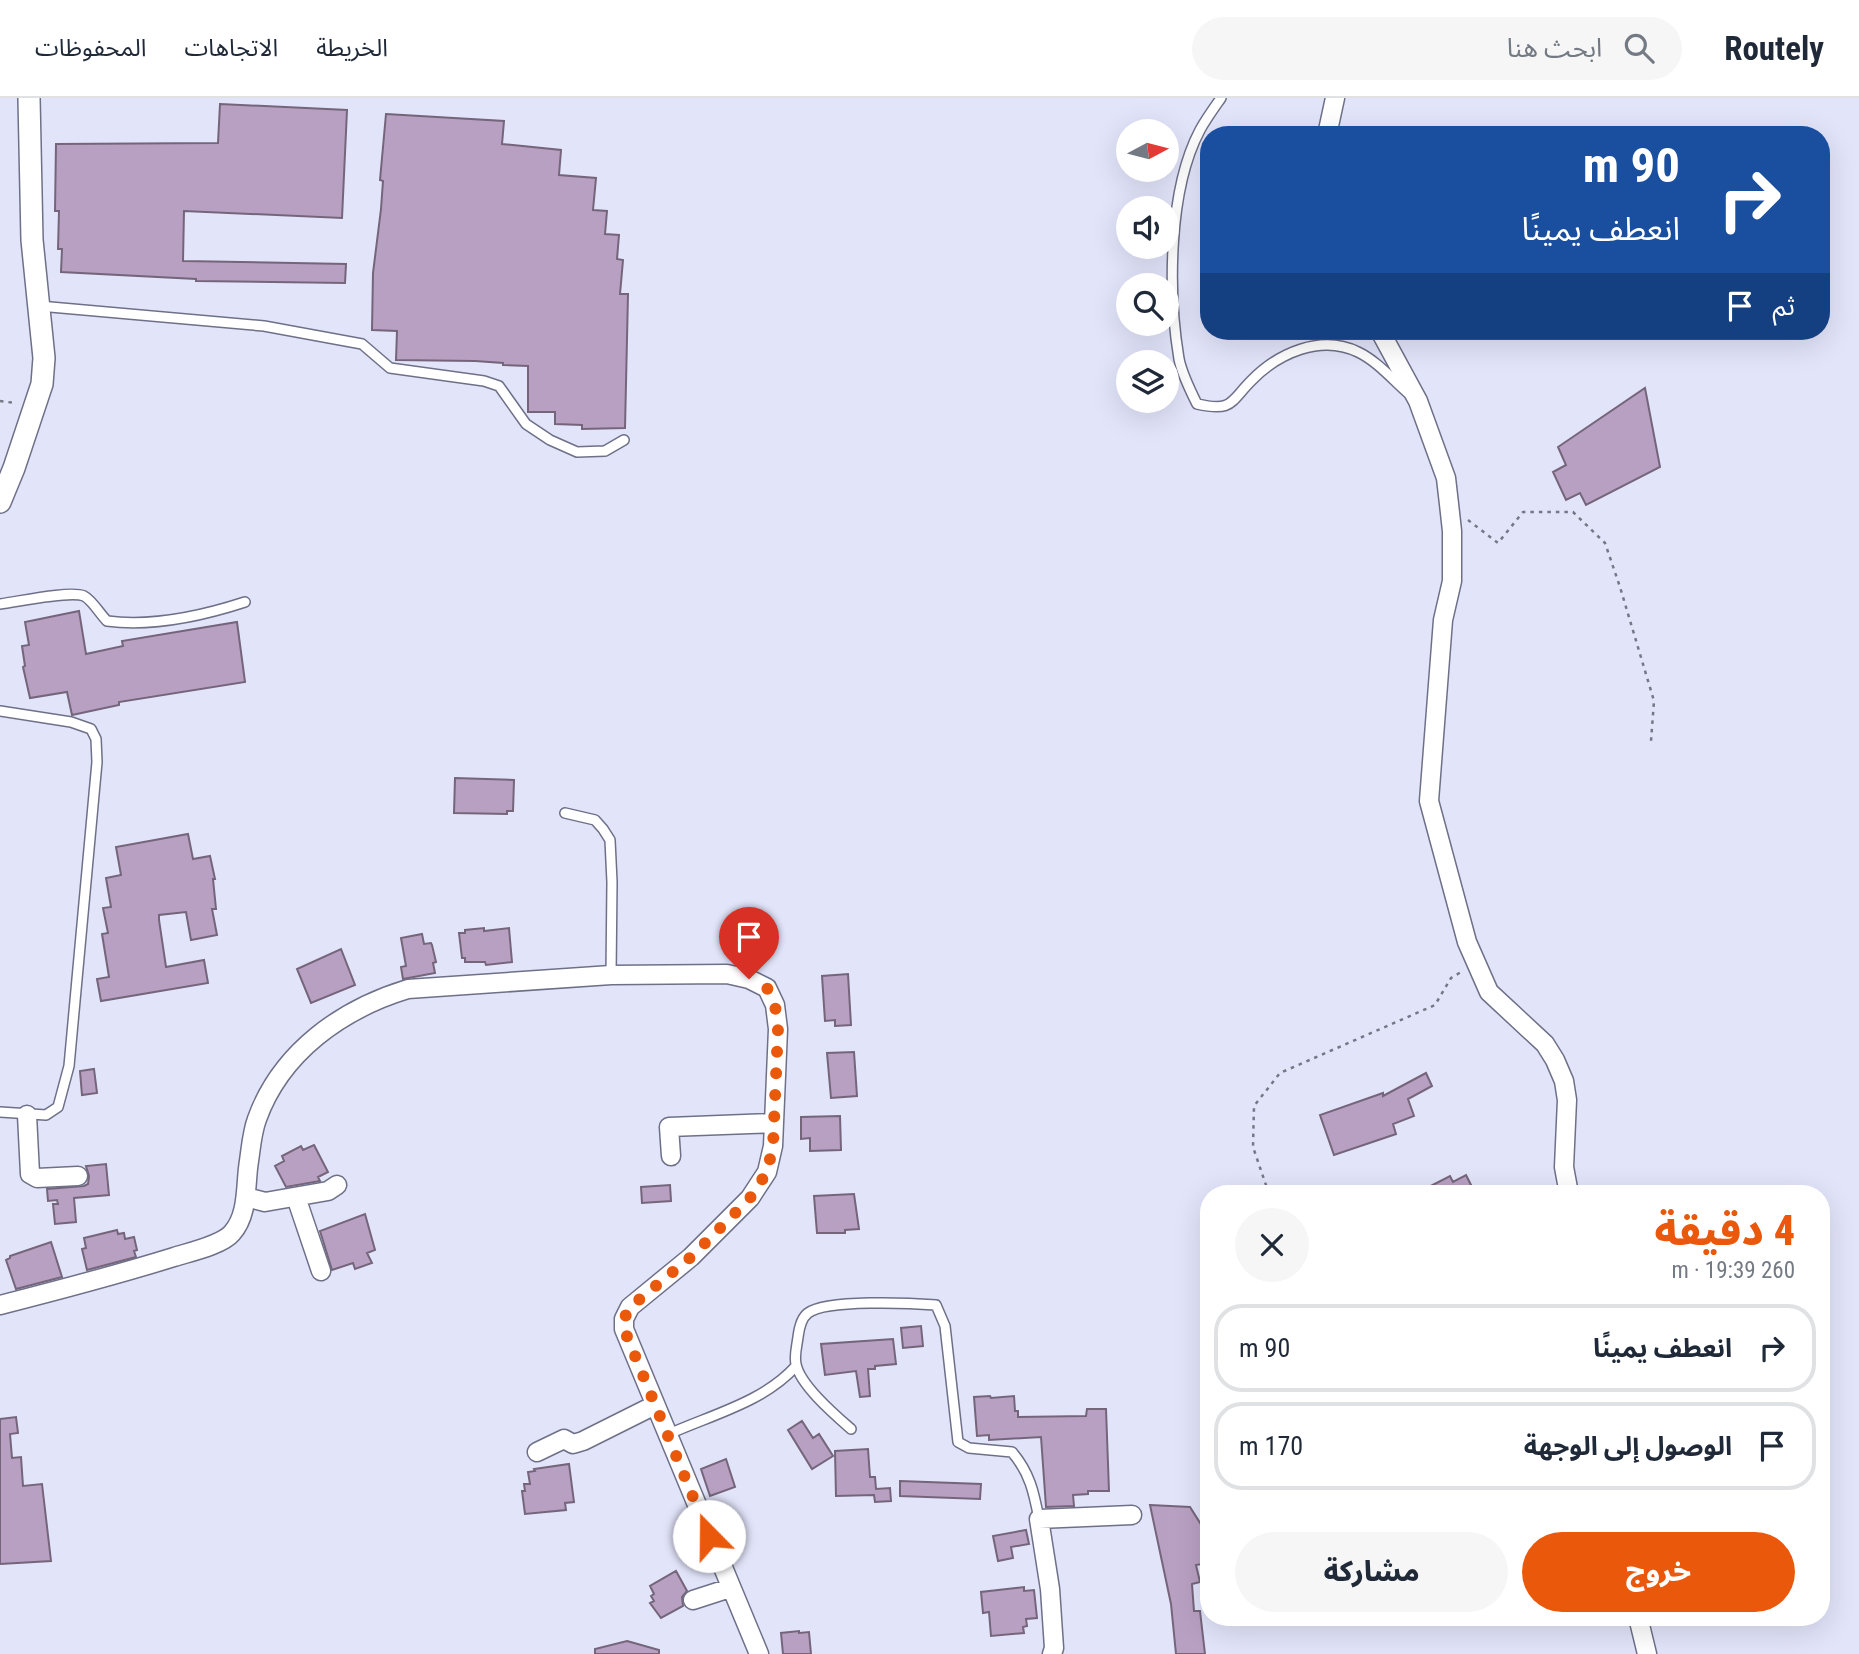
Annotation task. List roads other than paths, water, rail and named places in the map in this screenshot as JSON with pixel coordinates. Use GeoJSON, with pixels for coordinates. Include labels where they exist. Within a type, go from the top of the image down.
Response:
{"type":"FeatureCollection","features":[{"type":"Feature","properties":{"kind":"street"},"geometry":{"type":"LineString","coordinates":[[0,502],[42,384],[44,358],[32,240],[29,98]]}},
{"type":"Feature","properties":{"kind":"street"},"geometry":{"type":"LineString","coordinates":[[1329,126],[1335,98]]}},
{"type":"Feature","properties":{"kind":"street"},"geometry":{"type":"LineString","coordinates":[[1385,340],[1418,401],[1446,478],[1452,531],[1452,581],[1443,620],[1429,801],[1467,942],[1489,992],[1545,1044],[1564,1081],[1567,1100],[1564,1167],[1567,1185]]}},
{"type":"Feature","properties":{"kind":"street"},"geometry":{"type":"LineString","coordinates":[[0,1305],[69,1288],[208,1247],[232,1234],[246,1197],[256,1121],[269,1093],[302,1049],[345,1016],[376,999],[408,989],[611,975],[727,974],[749,979],[767,988],[775,1005],[778,1029],[773,1146],[767,1172],[750,1198],[691,1257],[630,1307],[624,1319],[624,1329],[759,1654]]}},
{"type":"Feature","properties":{"kind":"street"},"geometry":{"type":"LineString","coordinates":[[27,1115],[30,1174],[37,1178],[78,1176]]}},
{"type":"Feature","properties":{"kind":"street"},"geometry":{"type":"LineString","coordinates":[[671,1156],[669,1127],[774,1123]]}},
{"type":"Feature","properties":{"kind":"street"},"geometry":{"type":"LineString","coordinates":[[246,1197],[265,1202],[328,1191],[337,1185]]}},
{"type":"Feature","properties":{"kind":"street"},"geometry":{"type":"LineString","coordinates":[[296,1197],[321,1271]]}},
{"type":"Feature","properties":{"kind":"street"},"geometry":{"type":"LineString","coordinates":[[537,1452],[564,1439],[573,1444],[583,1441],[655,1405]]}},
{"type":"Feature","properties":{"kind":"street"},"geometry":{"type":"LineString","coordinates":[[1052,1654],[1054,1648],[1050,1589],[1039,1519],[1132,1515]]}},
{"type":"Feature","properties":{"kind":"street"},"geometry":{"type":"LineString","coordinates":[[693,1600],[730,1588]]}},
{"type":"Feature","properties":{"kind":"street"},"geometry":{"type":"LineString","coordinates":[[1639,1626],[1647,1654]]}},
{"type":"Feature","properties":{"kind":"lane"},"geometry":{"type":"LineString","coordinates":[[1202,126],[1221,98]]}},
{"type":"Feature","properties":{"kind":"lane"},"geometry":{"type":"LineString","coordinates":[[1200,130],[1181,183],[1175,225],[1175,313],[1180,361],[1197,404],[1222,407],[1237,400],[1250,381],[1266,368],[1293,352],[1320,343],[1343,346],[1361,353],[1418,401]]}},
{"type":"Feature","properties":{"kind":"lane"},"geometry":{"type":"LineString","coordinates":[[39,306],[264,326],[362,344],[390,368],[484,380],[499,386],[526,424],[550,440],[576,452],[605,451],[624,440]]}},
{"type":"Feature","properties":{"kind":"lane"},"geometry":{"type":"LineString","coordinates":[[0,604],[69,594],[82,595],[88,598],[107,621],[136,623],[212,613],[245,602]]}},
{"type":"Feature","properties":{"kind":"lane"},"geometry":{"type":"LineString","coordinates":[[0,712],[71,722],[91,729],[96,739],[97,751],[69,1066],[58,1107],[46,1115],[0,1112]]}},
{"type":"Feature","properties":{"kind":"lane"},"geometry":{"type":"LineString","coordinates":[[565,813],[595,820],[610,840],[611,975]]}},
{"type":"Feature","properties":{"kind":"lane"},"geometry":{"type":"LineString","coordinates":[[851,1429],[819,1401],[796,1366],[800,1324],[807,1313],[855,1303],[936,1305],[945,1326],[958,1442],[969,1448],[1012,1452],[1023,1466],[1033,1488],[1039,1519]]}},
{"type":"Feature","properties":{"kind":"lane"},"geometry":{"type":"LineString","coordinates":[[669,1434],[763,1393],[783,1381],[796,1366]]}}]}
